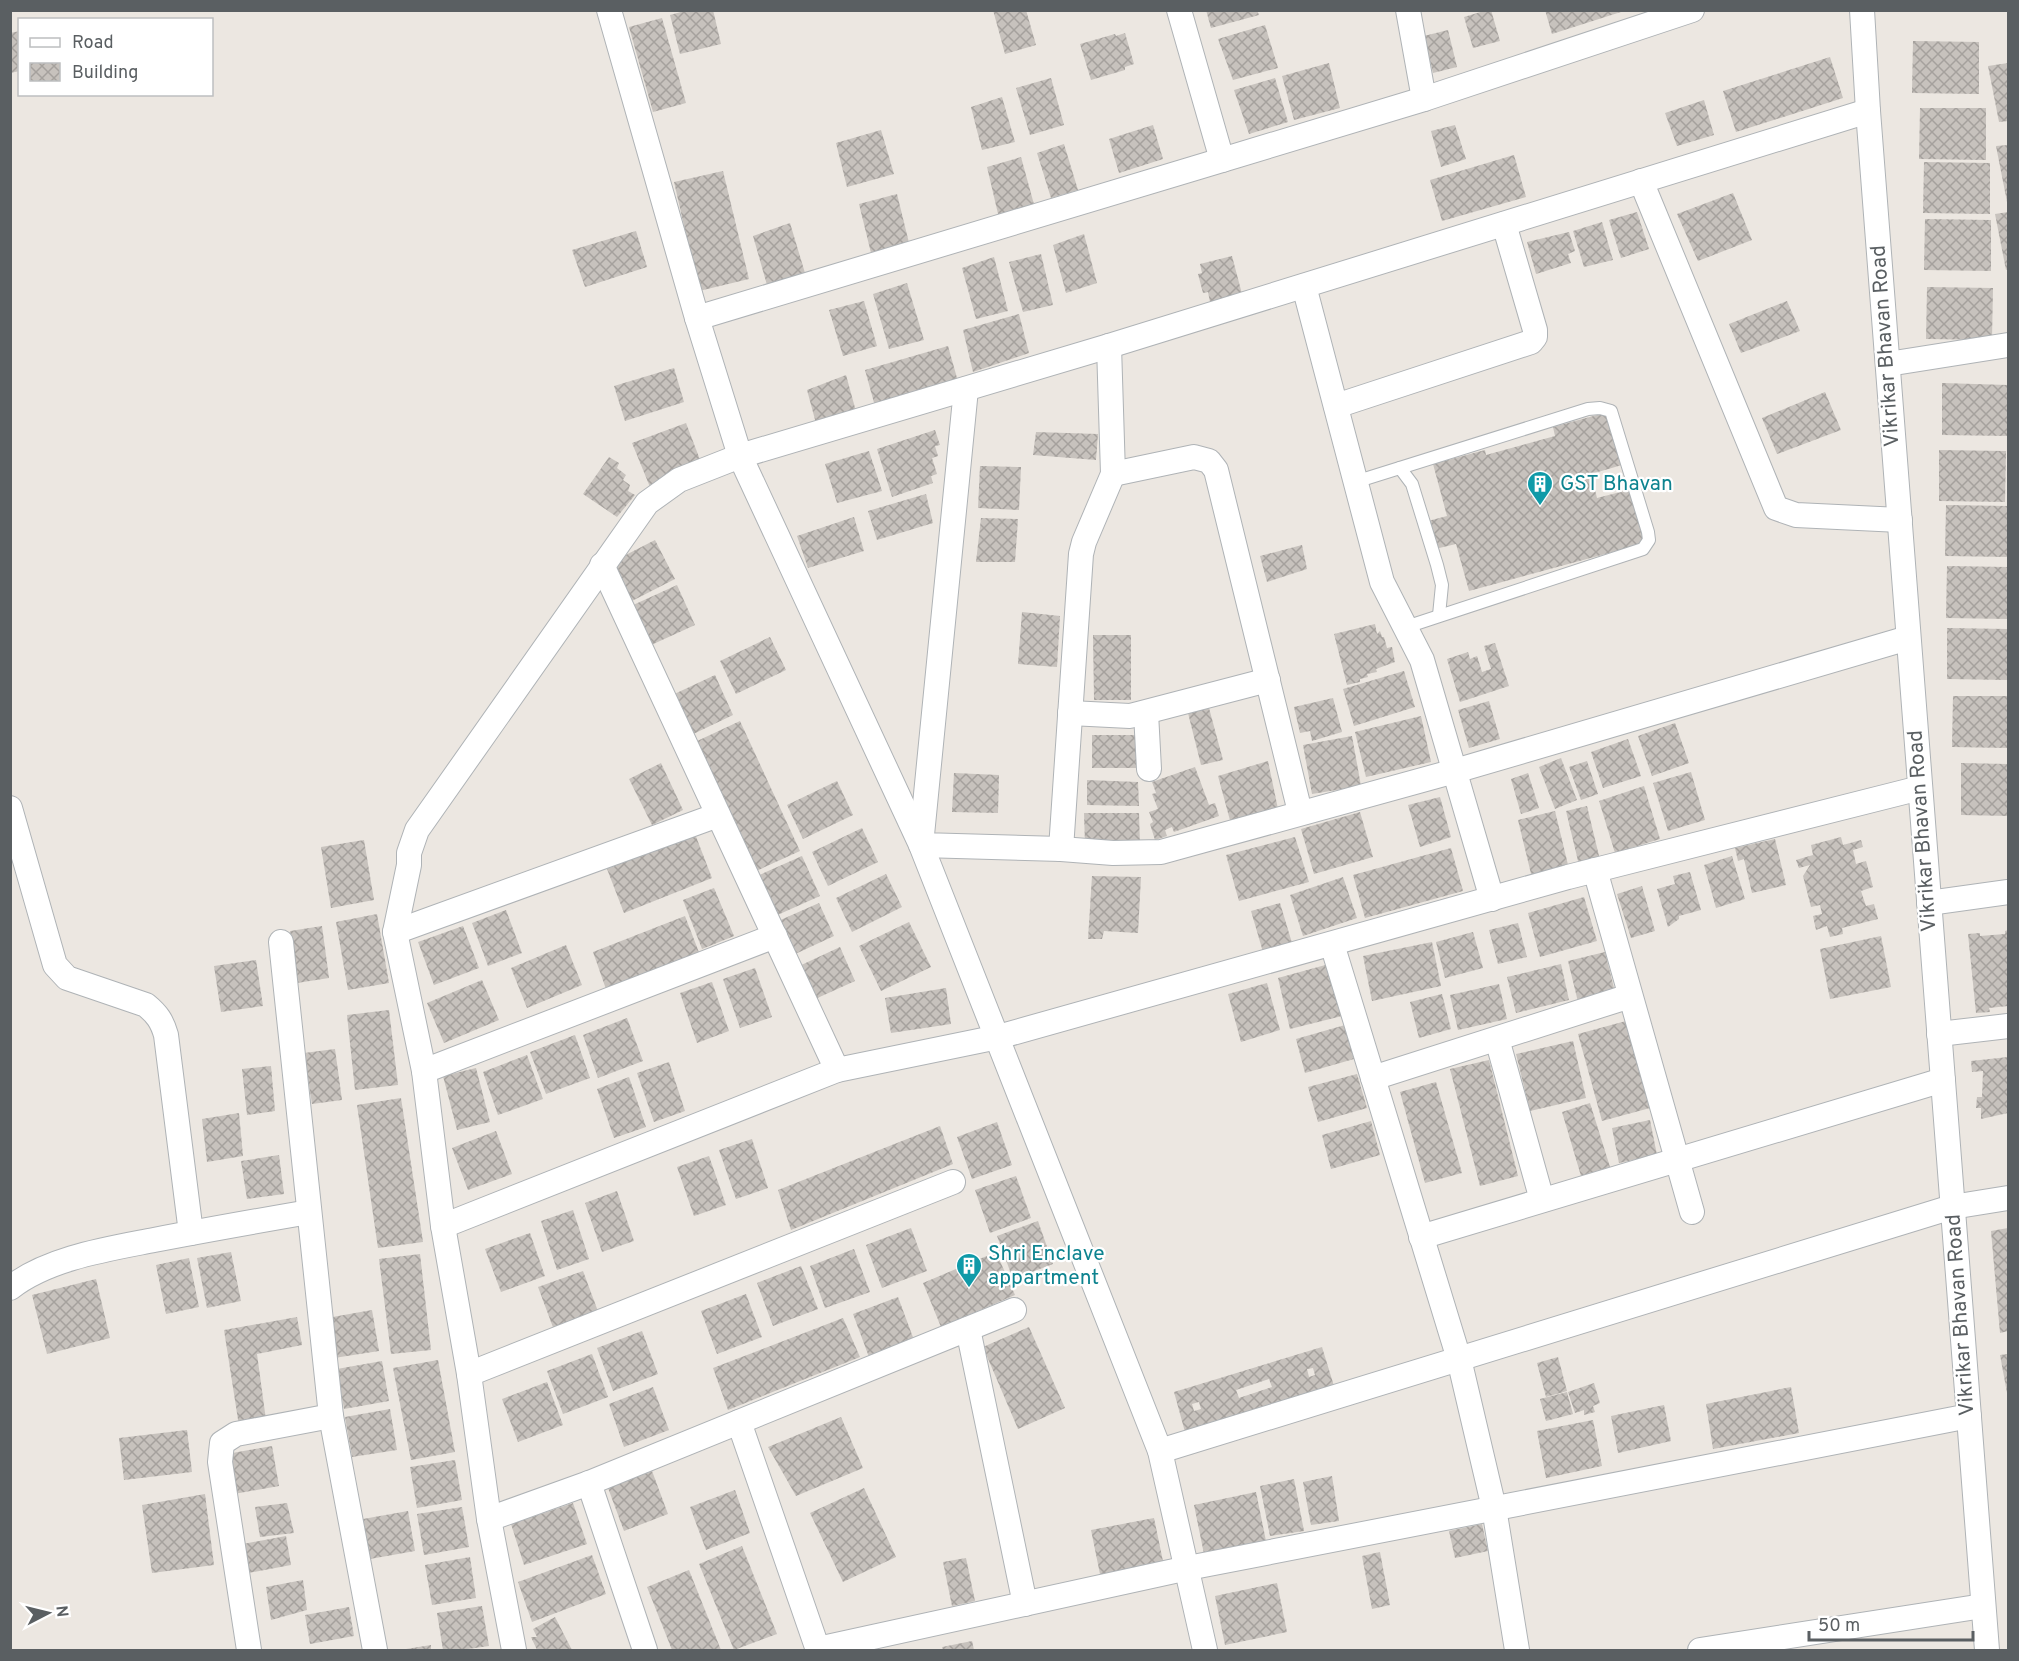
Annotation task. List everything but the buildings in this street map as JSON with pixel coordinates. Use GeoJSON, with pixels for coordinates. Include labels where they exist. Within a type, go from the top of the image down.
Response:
{"type":"FeatureCollection","features":[{"type":"Feature","properties":{"kind":"street"},"geometry":{"type":"LineString","coordinates":[[609,10],[697,318],[740,456],[921,845],[1160,1451],[1205,1650]]}},
{"type":"Feature","properties":{"kind":"street"},"geometry":{"type":"LineString","coordinates":[[1179,10],[1222,160]]}},
{"type":"Feature","properties":{"kind":"street"},"geometry":{"type":"LineString","coordinates":[[1408,10],[1424,99]]}},
{"type":"Feature","properties":{"kind":"street"},"geometry":{"type":"LineString","coordinates":[[697,318],[1424,99],[1692,10]]}},
{"type":"Feature","properties":{"kind":"street","name":"Vikrikar Bhavan Road"},"geometry":{"type":"LineString","coordinates":[[1862,10],[1908,638],[1987,1650]]}},
{"type":"Feature","properties":{"kind":"street"},"geometry":{"type":"LineString","coordinates":[[514,1650],[489,1520],[469,1374],[443,1226],[424,1071],[395,932],[409,866],[409,853],[417,830],[646,503],[679,480],[740,456],[1109,346],[1868,111]]}},
{"type":"Feature","properties":{"kind":"street"},"geometry":{"type":"LineString","coordinates":[[1641,181],[1776,508],[1796,515],[1900,520]]}},
{"type":"Feature","properties":{"kind":"street"},"geometry":{"type":"LineString","coordinates":[[1335,406],[1531,342],[1535,337],[1535,330],[1504,224]]}},
{"type":"Feature","properties":{"kind":"street"},"geometry":{"type":"LineString","coordinates":[[1304,285],[1382,582],[1422,660],[1492,899]]}},
{"type":"Feature","properties":{"kind":"street"},"geometry":{"type":"LineString","coordinates":[[1888,364],[2008,345]]}},
{"type":"Feature","properties":{"kind":"street"},"geometry":{"type":"LineString","coordinates":[[1061,849],[1081,554],[1113,474],[1109,346]]}},
{"type":"Feature","properties":{"kind":"street"},"geometry":{"type":"LineString","coordinates":[[921,845],[966,389]]}},
{"type":"Feature","properties":{"kind":"street"},"geometry":{"type":"LineString","coordinates":[[1113,474],[1194,457],[1209,461],[1216,470],[1300,812]]}},
{"type":"Feature","properties":{"kind":"street"},"geometry":{"type":"LineString","coordinates":[[602,565],[837,1070]]}},
{"type":"Feature","properties":{"kind":"street"},"geometry":{"type":"LineString","coordinates":[[921,845],[1122,853],[1161,852],[1455,771],[1908,638]]}},
{"type":"Feature","properties":{"kind":"street"},"geometry":{"type":"LineString","coordinates":[[1070,713],[1115,716],[1146,713],[1268,680]]}},
{"type":"Feature","properties":{"kind":"street"},"geometry":{"type":"LineString","coordinates":[[1146,713],[1149,769]]}},
{"type":"Feature","properties":{"kind":"street"},"geometry":{"type":"LineString","coordinates":[[443,1226],[837,1070],[998,1037],[1595,870],[1920,788]]}},
{"type":"Feature","properties":{"kind":"street"},"geometry":{"type":"LineString","coordinates":[[10,808],[55,965],[67,978],[75,982],[146,1005],[162,1022],[166,1035],[191,1233]]}},
{"type":"Feature","properties":{"kind":"street"},"geometry":{"type":"LineString","coordinates":[[395,932],[718,815]]}},
{"type":"Feature","properties":{"kind":"street"},"geometry":{"type":"LineString","coordinates":[[1595,870],[1692,1212]]}},
{"type":"Feature","properties":{"kind":"street"},"geometry":{"type":"LineString","coordinates":[[1929,903],[2008,892]]}},
{"type":"Feature","properties":{"kind":"street"},"geometry":{"type":"LineString","coordinates":[[424,1071],[775,936]]}},
{"type":"Feature","properties":{"kind":"street"},"geometry":{"type":"LineString","coordinates":[[281,942],[331,1416],[375,1650]]}},
{"type":"Feature","properties":{"kind":"street"},"geometry":{"type":"LineString","coordinates":[[1332,944],[1459,1359],[1494,1508],[1517,1650]]}},
{"type":"Feature","properties":{"kind":"street"},"geometry":{"type":"LineString","coordinates":[[1373,1078],[1630,996]]}},
{"type":"Feature","properties":{"kind":"street"},"geometry":{"type":"LineString","coordinates":[[1939,1034],[2008,1026]]}},
{"type":"Feature","properties":{"kind":"street"},"geometry":{"type":"LineString","coordinates":[[1497,1039],[1542,1200]]}},
{"type":"Feature","properties":{"kind":"street"},"geometry":{"type":"LineString","coordinates":[[1422,1237],[1943,1080]]}},
{"type":"Feature","properties":{"kind":"street"},"geometry":{"type":"LineString","coordinates":[[469,1374],[953,1182]]}},
{"type":"Feature","properties":{"kind":"street"},"geometry":{"type":"LineString","coordinates":[[1160,1451],[1952,1207],[2008,1198]]}},
{"type":"Feature","properties":{"kind":"street"},"geometry":{"type":"LineString","coordinates":[[10,1288],[45,1268],[84,1255],[309,1212]]}},
{"type":"Feature","properties":{"kind":"street"},"geometry":{"type":"LineString","coordinates":[[489,1520],[589,1483],[1014,1310]]}},
{"type":"Feature","properties":{"kind":"street"},"geometry":{"type":"LineString","coordinates":[[968,1329],[1025,1604]]}},
{"type":"Feature","properties":{"kind":"street"},"geometry":{"type":"LineString","coordinates":[[249,1650],[219,1462],[222,1443],[236,1434],[331,1416]]}},
{"type":"Feature","properties":{"kind":"street"},"geometry":{"type":"LineString","coordinates":[[739,1422],[818,1650],[1188,1568],[1969,1416]]}},
{"type":"Feature","properties":{"kind":"street"},"geometry":{"type":"LineString","coordinates":[[589,1483],[645,1650]]}},
{"type":"Feature","properties":{"kind":"street"},"geometry":{"type":"LineString","coordinates":[[1700,1650],[1983,1606]]}},
{"type":"Feature","properties":{"kind":"lane"},"geometry":{"type":"LineString","coordinates":[[1355,482],[1588,409],[1600,408],[1611,411],[1648,532],[1649,540],[1643,549],[1406,627]]}},
{"type":"Feature","properties":{"kind":"lane"},"geometry":{"type":"LineString","coordinates":[[1400,468],[1412,484],[1437,565],[1442,585],[1439,615]]}},
{"type":"Feature","properties":{"kind":"place","name":"GST Bhavan"},"geometry":{"type":"Point","coordinates":[1540,507]}},
{"type":"Feature","properties":{"kind":"place","name":"Shri Enclave appartment"},"geometry":{"type":"Point","coordinates":[969,1289]}}]}
